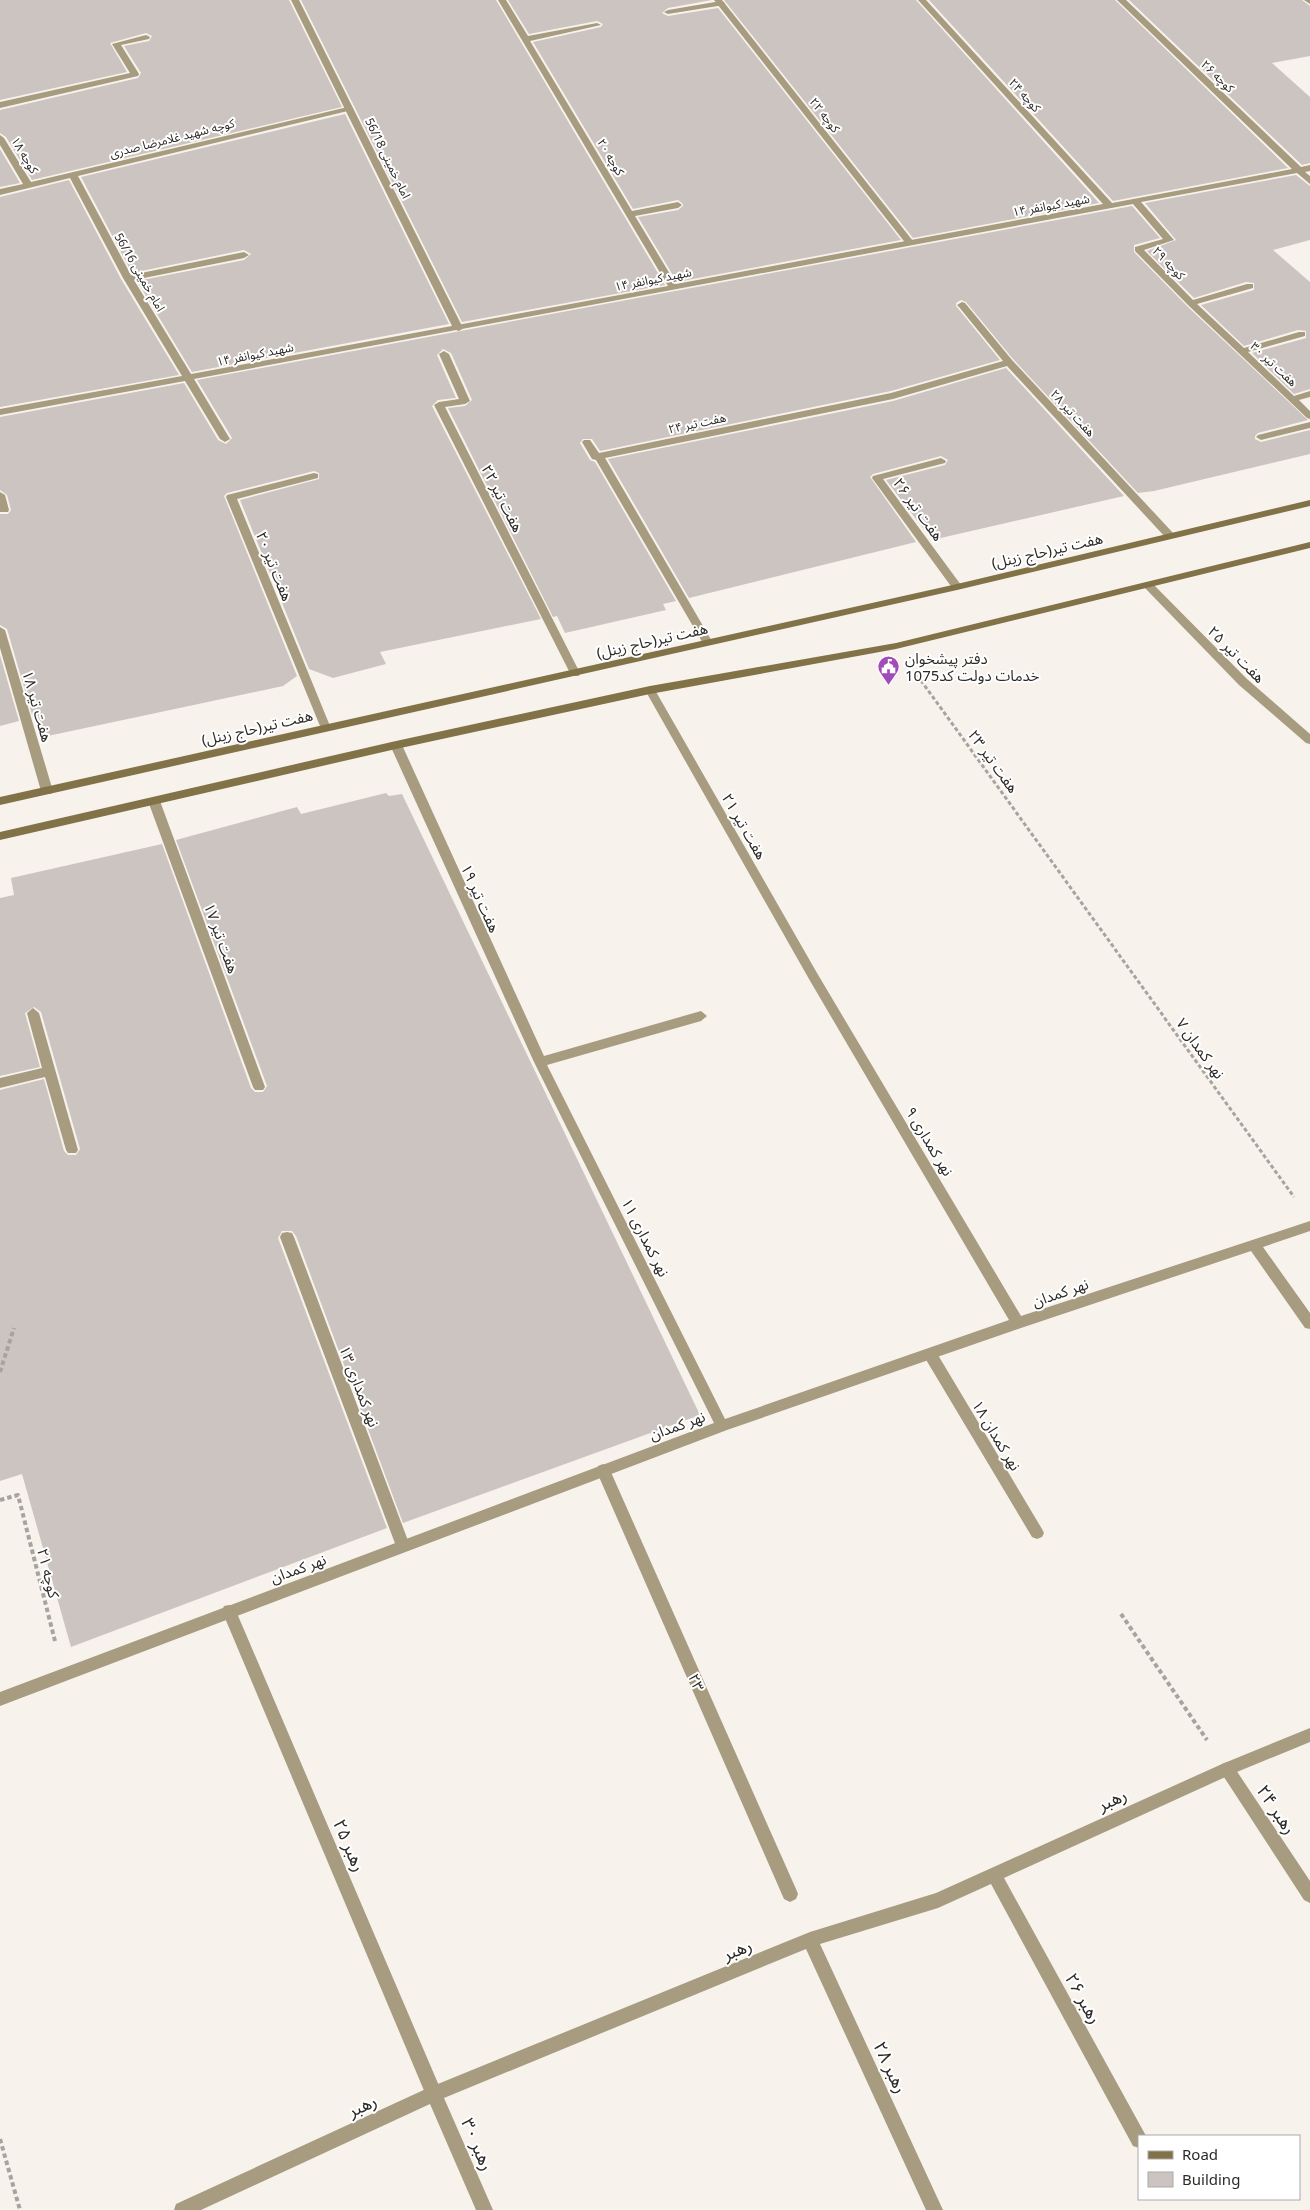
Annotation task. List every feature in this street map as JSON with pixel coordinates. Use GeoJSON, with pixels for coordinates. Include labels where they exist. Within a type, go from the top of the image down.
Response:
{"type":"FeatureCollection","features":[{"type":"Feature","properties":{"kind":"main road","name":"هفت تیر(حاج زینل)"},"geometry":{"type":"LineString","coordinates":[[0,801],[325,726],[575,673],[957,587],[1310,503]]}},
{"type":"Feature","properties":{"kind":"main road"},"geometry":{"type":"LineString","coordinates":[[0,836],[650,690],[896,646],[1310,544]]}},
{"type":"Feature","properties":{"kind":"street","name":"امام خمینی 56/18"},"geometry":{"type":"LineString","coordinates":[[295,0],[458,328]]}},
{"type":"Feature","properties":{"kind":"street","name":"کوچه ۲۰"},"geometry":{"type":"LineString","coordinates":[[502,0],[674,288]]}},
{"type":"Feature","properties":{"kind":"street","name":"کوچه ۲۴"},"geometry":{"type":"LineString","coordinates":[[922,0],[1110,206]]}},
{"type":"Feature","properties":{"kind":"street","name":"کوچه ۲۶"},"geometry":{"type":"LineString","coordinates":[[1122,0],[1310,181]]}},
{"type":"Feature","properties":{"kind":"street"},"geometry":{"type":"LineString","coordinates":[[668,12],[720,2]]}},
{"type":"Feature","properties":{"kind":"street","name":"کوچه ۲۲"},"geometry":{"type":"LineString","coordinates":[[720,2],[910,243]]}},
{"type":"Feature","properties":{"kind":"street"},"geometry":{"type":"LineString","coordinates":[[526,39],[597,25]]}},
{"type":"Feature","properties":{"kind":"street"},"geometry":{"type":"LineString","coordinates":[[0,105],[135,74],[116,44],[146,37]]}},
{"type":"Feature","properties":{"kind":"street","name":"کوچه شهید غلامرضا صدری"},"geometry":{"type":"LineString","coordinates":[[0,192],[349,108]]}},
{"type":"Feature","properties":{"kind":"street","name":"کوچه ۱۸"},"geometry":{"type":"LineString","coordinates":[[0,138],[28,185]]}},
{"type":"Feature","properties":{"kind":"street","name":"شهید کیوانفر ۱۴"},"geometry":{"type":"LineString","coordinates":[[0,412],[1136,202],[1310,168]]}},
{"type":"Feature","properties":{"kind":"street","name":"امام خمینی 56/16"},"geometry":{"type":"LineString","coordinates":[[73,175],[128,278],[190,378],[225,439]]}},
{"type":"Feature","properties":{"kind":"street","name":"کوچه ۲۹"},"geometry":{"type":"LineString","coordinates":[[1136,202],[1169,240],[1138,249],[1220,331]]}},
{"type":"Feature","properties":{"kind":"street"},"geometry":{"type":"LineString","coordinates":[[630,214],[678,205]]}},
{"type":"Feature","properties":{"kind":"street"},"geometry":{"type":"LineString","coordinates":[[128,278],[244,255]]}},
{"type":"Feature","properties":{"kind":"street"},"geometry":{"type":"LineString","coordinates":[[1191,303],[1250,286]]}},
{"type":"Feature","properties":{"kind":"street","name":"هفت تیر ۲۸"},"geometry":{"type":"LineString","coordinates":[[962,305],[1009,362],[1170,536]]}},
{"type":"Feature","properties":{"kind":"street","name":"هفت تیر ۳۰"},"geometry":{"type":"LineString","coordinates":[[1220,331],[1310,416]]}},
{"type":"Feature","properties":{"kind":"street"},"geometry":{"type":"LineString","coordinates":[[1243,351],[1302,334]]}},
{"type":"Feature","properties":{"kind":"street","name":"هفت تیر ۲۲"},"geometry":{"type":"LineString","coordinates":[[444,354],[465,401],[439,405],[575,673]]}},
{"type":"Feature","properties":{"kind":"street","name":"هفت تیر ۲۴"},"geometry":{"type":"LineString","coordinates":[[600,456],[893,396],[1009,362]]}},
{"type":"Feature","properties":{"kind":"street"},"geometry":{"type":"LineString","coordinates":[[1294,399],[1310,394]]}},
{"type":"Feature","properties":{"kind":"street"},"geometry":{"type":"LineString","coordinates":[[1261,436],[1310,425]]}},
{"type":"Feature","properties":{"kind":"street"},"geometry":{"type":"LineString","coordinates":[[587,442],[596,456],[600,456],[708,643]]}},
{"type":"Feature","properties":{"kind":"street","name":"هفت تیر ۲۶"},"geometry":{"type":"LineString","coordinates":[[941,461],[878,478],[957,587]]}},
{"type":"Feature","properties":{"kind":"street","name":"هفت تیر ۲۰"},"geometry":{"type":"LineString","coordinates":[[314,476],[231,497],[325,726]]}},
{"type":"Feature","properties":{"kind":"street"},"geometry":{"type":"LineString","coordinates":[[0,495],[4,510]]}},
{"type":"Feature","properties":{"kind":"street","name":"هفت تیر ۲۵"},"geometry":{"type":"LineString","coordinates":[[1148,585],[1242,682],[1310,740]]}},
{"type":"Feature","properties":{"kind":"street","name":"هفت تیر ۱۸"},"geometry":{"type":"LineString","coordinates":[[0,630],[47,791]]}},
{"type":"Feature","properties":{"kind":"street","name":"هفت تیر ۲۱"},"geometry":{"type":"LineString","coordinates":[[650,690],[813,976]]}},
{"type":"Feature","properties":{"kind":"street","name":"هفت تیر ۱۹"},"geometry":{"type":"LineString","coordinates":[[396,746],[540,1062]]}},
{"type":"Feature","properties":{"kind":"street","name":"هفت تیر ۱۷"},"geometry":{"type":"LineString","coordinates":[[154,801],[259,1087]]}},
{"type":"Feature","properties":{"kind":"street","name":"نهر کمداری ۹"},"geometry":{"type":"LineString","coordinates":[[813,976],[1018,1323]]}},
{"type":"Feature","properties":{"kind":"street"},"geometry":{"type":"LineString","coordinates":[[33,1013],[72,1150]]}},
{"type":"Feature","properties":{"kind":"street"},"geometry":{"type":"LineString","coordinates":[[540,1062],[701,1016]]}},
{"type":"Feature","properties":{"kind":"street","name":"نهر کمداری ۱۱"},"geometry":{"type":"LineString","coordinates":[[540,1062],[722,1426]]}},
{"type":"Feature","properties":{"kind":"street"},"geometry":{"type":"LineString","coordinates":[[0,1082],[49,1071]]}},
{"type":"Feature","properties":{"kind":"street","name":"نهر کمدان"},"geometry":{"type":"LineString","coordinates":[[0,1699],[722,1426],[1018,1323],[1310,1226]]}},
{"type":"Feature","properties":{"kind":"street","name":"نهر کمداری ۱۳"},"geometry":{"type":"LineString","coordinates":[[287,1237],[403,1546]]}},
{"type":"Feature","properties":{"kind":"street"},"geometry":{"type":"LineString","coordinates":[[1254,1244],[1310,1324]]}},
{"type":"Feature","properties":{"kind":"street","name":"نهر کمدان ۱۸"},"geometry":{"type":"LineString","coordinates":[[930,1354],[1037,1533]]}},
{"type":"Feature","properties":{"kind":"street","name":"۲۳"},"geometry":{"type":"LineString","coordinates":[[603,1470],[790,1894]]}},
{"type":"Feature","properties":{"kind":"street","name":"رهبر ۲۵"},"geometry":{"type":"LineString","coordinates":[[229,1611],[434,2094]]}},
{"type":"Feature","properties":{"kind":"street","name":"رهبر"},"geometry":{"type":"LineString","coordinates":[[182,2210],[434,2094],[810,1940],[938,1900],[1226,1769],[1310,1736]]}},
{"type":"Feature","properties":{"kind":"street","name":"رهبر ۲۴"},"geometry":{"type":"LineString","coordinates":[[1226,1769],[1310,1895]]}},
{"type":"Feature","properties":{"kind":"street","name":"رهبر ۲۶"},"geometry":{"type":"LineString","coordinates":[[994,1874],[1138,2138]]}},
{"type":"Feature","properties":{"kind":"street","name":"رهبر ۲۸"},"geometry":{"type":"LineString","coordinates":[[810,1940],[935,2210]]}},
{"type":"Feature","properties":{"kind":"street","name":"رهبر ۳۰"},"geometry":{"type":"LineString","coordinates":[[434,2094],[485,2210]]}},
{"type":"Feature","properties":{"kind":"path","name":"هفت تیر ۲۳"},"geometry":{"type":"LineString","coordinates":[[896,646],[1073,890]]}},
{"type":"Feature","properties":{"kind":"path","name":"نهر کمدان ۷"},"geometry":{"type":"LineString","coordinates":[[1073,890],[1298,1204]]}},
{"type":"Feature","properties":{"kind":"path"},"geometry":{"type":"LineString","coordinates":[[0,1372],[14,1328]]}},
{"type":"Feature","properties":{"kind":"path","name":"کوچه ۲۱"},"geometry":{"type":"LineString","coordinates":[[0,1500],[18,1495],[63,1674]]}},
{"type":"Feature","properties":{"kind":"path"},"geometry":{"type":"LineString","coordinates":[[1122,1614],[1226,1769]]}},
{"type":"Feature","properties":{"kind":"path"},"geometry":{"type":"LineString","coordinates":[[0,2139],[20,2210]]}},
{"type":"Feature","properties":{"kind":"building"},"geometry":{"type":"Polygon","coordinates":[[[0,0],[289,0],[342,107],[32,180],[6,137],[0,133],[0,110],[138,78],[141,73],[124,46],[149,41],[152,36],[146,33],[110,43],[127,72],[0,100],[0,0]]]}},
{"type":"Feature","properties":{"kind":"building"},"geometry":{"type":"Polygon","coordinates":[[[301,0],[496,0],[665,285],[462,322],[301,0]]]}},
{"type":"Feature","properties":{"kind":"building"},"geometry":{"type":"Polygon","coordinates":[[[508,0],[712,0],[668,8],[662,13],[668,16],[718,8],[901,240],[677,282],[638,217],[678,210],[683,204],[678,200],[633,209],[533,42],[601,27],[603,24],[597,21],[529,34],[508,0]]]}},
{"type":"Feature","properties":{"kind":"building"},"geometry":{"type":"Polygon","coordinates":[[[724,0],[916,0],[1099,203],[913,238],[724,0]]]}},
{"type":"Feature","properties":{"kind":"building"},"geometry":{"type":"Polygon","coordinates":[[[929,0],[1115,0],[1288,168],[1113,201],[929,0]]]}},
{"type":"Feature","properties":{"kind":"building"},"geometry":{"type":"Polygon","coordinates":[[[1129,0],[1302,0],[1310,6],[1310,56],[1272,63],[1310,97],[1310,163],[1302,165],[1129,0]]]}},
{"type":"Feature","properties":{"kind":"building"},"geometry":{"type":"Polygon","coordinates":[[[345,114],[449,324],[192,372],[137,281],[244,260],[251,254],[244,250],[132,273],[81,177],[345,114]]]}},
{"type":"Feature","properties":{"kind":"building"},"geometry":{"type":"Polygon","coordinates":[[[0,149],[20,183],[0,187],[0,149]]]}},
{"type":"Feature","properties":{"kind":"building"},"geometry":{"type":"Polygon","coordinates":[[[1296,175],[1310,186],[1310,240],[1273,250],[1310,282],[1310,389],[1294,394],[1252,353],[1306,338],[1306,331],[1298,330],[1244,346],[1201,305],[1254,290],[1254,283],[1246,282],[1194,298],[1147,251],[1176,240],[1145,203],[1296,175]]]}},
{"type":"Feature","properties":{"kind":"building"},"geometry":{"type":"Polygon","coordinates":[[[69,180],[121,279],[179,375],[0,407],[0,197],[69,180]]]}},
{"type":"Feature","properties":{"kind":"building"},"geometry":{"type":"Polygon","coordinates":[[[1132,206],[1160,238],[1134,245],[1134,252],[1187,306],[1308,420],[1258,433],[1255,439],[1261,442],[1310,430],[1310,454],[1154,491],[1138,493],[1013,359],[966,302],[961,300],[956,303],[956,306],[1000,360],[891,391],[600,451],[592,439],[583,439],[580,443],[590,460],[595,462],[676,601],[663,604],[666,610],[565,633],[557,616],[553,617],[448,408],[465,406],[472,400],[451,353],[443,349],[437,355],[456,398],[438,400],[432,406],[541,619],[380,652],[386,664],[333,678],[309,669],[240,500],[319,479],[319,473],[314,471],[227,493],[224,496],[297,676],[283,686],[43,737],[36,717],[33,718],[7,629],[0,625],[0,514],[8,514],[11,510],[7,495],[0,490],[0,417],[184,383],[218,440],[226,444],[232,438],[197,380],[1132,206]]]}},
{"type":"Feature","properties":{"kind":"building"},"geometry":{"type":"Polygon","coordinates":[[[1006,368],[1124,496],[932,540],[886,480],[945,465],[948,460],[941,456],[873,474],[870,477],[916,542],[689,598],[608,459],[893,401],[1006,368]]]}},
{"type":"Feature","properties":{"kind":"building"},"geometry":{"type":"Polygon","coordinates":[[[0,655],[19,721],[0,726],[0,655]]]}},
{"type":"Feature","properties":{"kind":"building"},"geometry":{"type":"Polygon","coordinates":[[[386,793],[389,796],[402,794],[700,1415],[403,1523],[296,1236],[292,1231],[282,1231],[278,1238],[387,1528],[71,1647],[22,1474],[0,1481],[0,1090],[44,1079],[64,1151],[68,1155],[76,1155],[80,1149],[41,1012],[34,1007],[25,1013],[40,1067],[0,1076],[0,898],[14,895],[11,878],[162,844],[251,1088],[255,1092],[263,1092],[267,1086],[176,840],[297,807],[301,814],[386,793]]]}},
{"type":"Feature","properties":{"kind":"place","name":"دفتر پیشخوان خدمات دولت کد1075"},"geometry":{"type":"Point","coordinates":[889,686]}}]}
